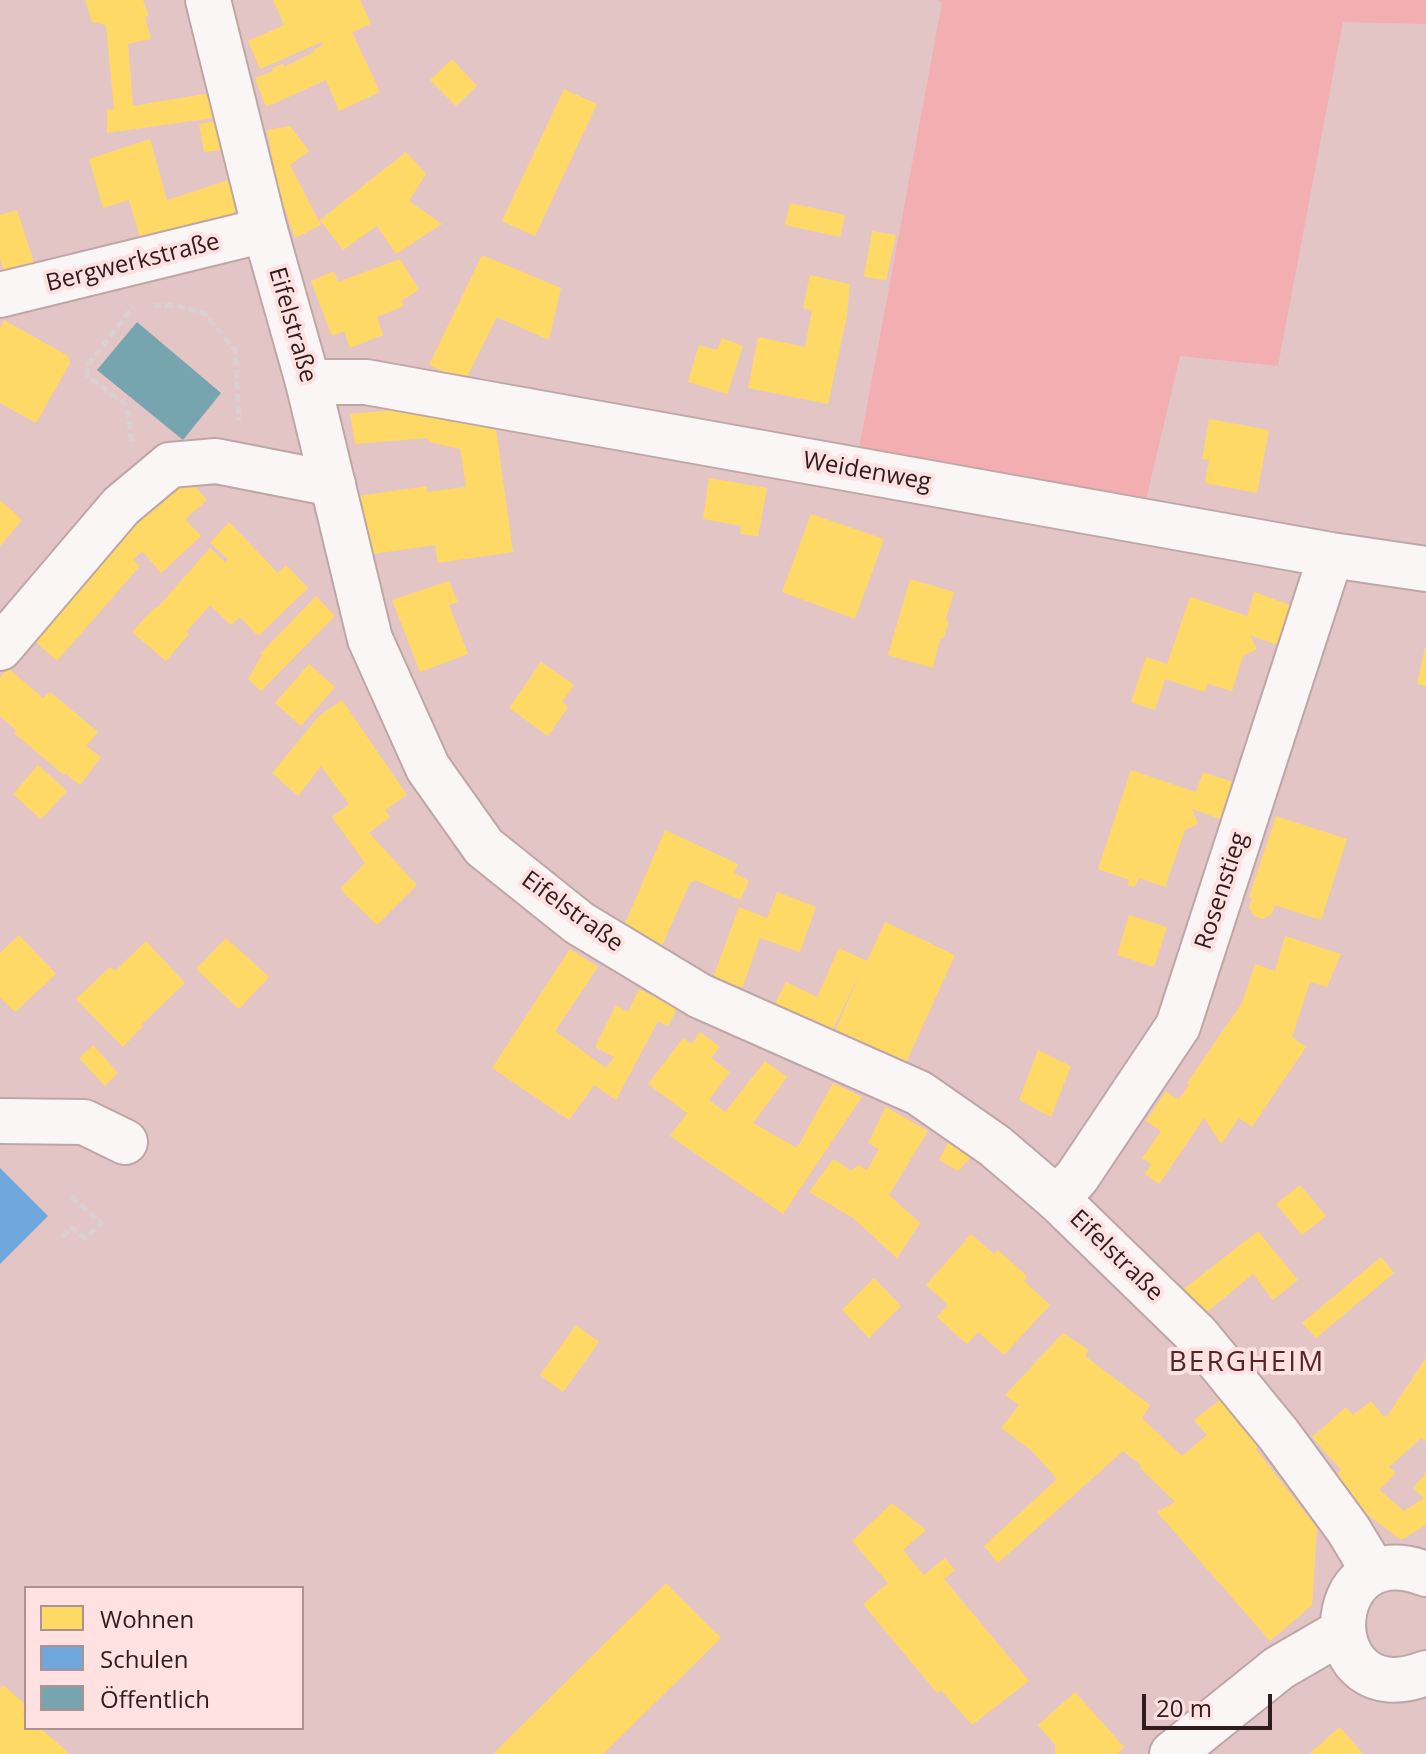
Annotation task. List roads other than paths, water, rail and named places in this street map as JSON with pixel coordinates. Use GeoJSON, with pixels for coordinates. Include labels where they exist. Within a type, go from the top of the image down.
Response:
{"type":"FeatureCollection","features":[{"type":"Feature","properties":{"kind":"street","name":"Eifelstraße"},"geometry":{"type":"LineString","coordinates":[[208,0],[265,230],[308,382],[370,639],[428,768],[484,847],[579,923],[700,996],[919,1093],[995,1146],[1057,1199],[1197,1335],[1279,1435],[1348,1529],[1374,1572]]}},
{"type":"Feature","properties":{"kind":"street","name":"Bergwerkstraße"},"geometry":{"type":"LineString","coordinates":[[0,295],[265,230]]}},
{"type":"Feature","properties":{"kind":"street","name":"Weidenweg"},"geometry":{"type":"LineString","coordinates":[[308,382],[366,382],[1331,555],[1426,569]]}},
{"type":"Feature","properties":{"kind":"street"},"geometry":{"type":"LineString","coordinates":[[0,648],[121,506],[170,465],[216,461],[333,484]]}},
{"type":"Feature","properties":{"kind":"street","name":"Rosenstieg"},"geometry":{"type":"LineString","coordinates":[[1057,1199],[1077,1177],[1178,1026],[1331,555]]}},
{"type":"Feature","properties":{"kind":"street"},"geometry":{"type":"LineString","coordinates":[[0,1121],[84,1122],[125,1142]]}},
{"type":"Feature","properties":{"kind":"street"},"geometry":{"type":"LineString","coordinates":[[1426,1574],[1401,1568],[1374,1572],[1359,1582],[1348,1597],[1342,1614],[1341,1632],[1358,1666],[1374,1675],[1392,1681],[1411,1679],[1426,1673]]}},
{"type":"Feature","properties":{"kind":"street"},"geometry":{"type":"LineString","coordinates":[[1172,1754],[1279,1668],[1341,1632]]}},
{"type":"Feature","properties":{"kind":"district","name":"BERGHEIM"},"geometry":{"type":"Point","coordinates":[1247,1363]}}]}
